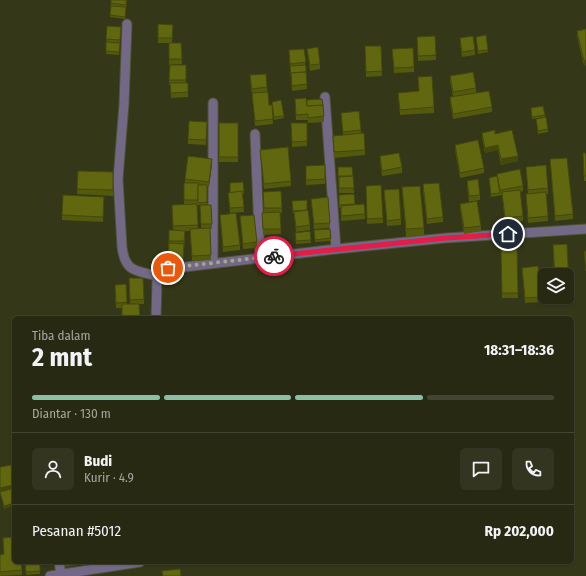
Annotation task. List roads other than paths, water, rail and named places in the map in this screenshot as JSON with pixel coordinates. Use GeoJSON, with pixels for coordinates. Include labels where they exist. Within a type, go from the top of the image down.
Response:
{"type":"FeatureCollection","features":[{"type":"Feature","properties":{"kind":"street"},"geometry":{"type":"LineString","coordinates":[[127,24],[124,104],[118,179],[123,256],[126,264],[139,272],[158,276]]}},
{"type":"Feature","properties":{"kind":"street"},"geometry":{"type":"LineString","coordinates":[[325,97],[336,249]]}},
{"type":"Feature","properties":{"kind":"street"},"geometry":{"type":"LineString","coordinates":[[213,103],[213,264]]}},
{"type":"Feature","properties":{"kind":"street"},"geometry":{"type":"LineString","coordinates":[[255,134],[260,257]]}},
{"type":"Feature","properties":{"kind":"street"},"geometry":{"type":"LineString","coordinates":[[156,316],[158,276],[162,271],[168,268],[446,238],[586,229]]}},
{"type":"Feature","properties":{"kind":"street"},"geometry":{"type":"LineString","coordinates":[[59,564],[61,574]]}},
{"type":"Feature","properties":{"kind":"street"},"geometry":{"type":"LineString","coordinates":[[50,576],[127,564]]}}]}
